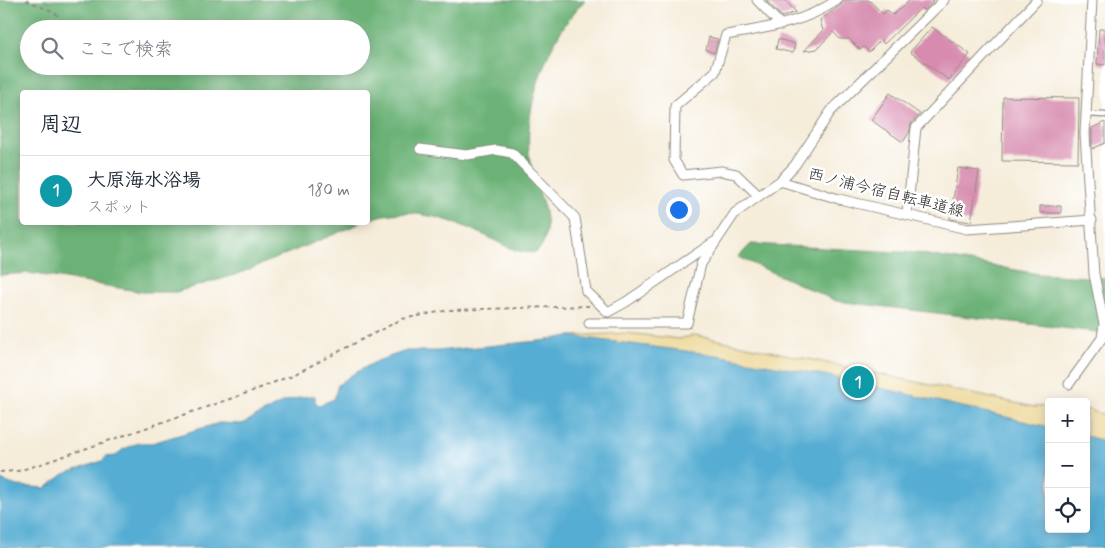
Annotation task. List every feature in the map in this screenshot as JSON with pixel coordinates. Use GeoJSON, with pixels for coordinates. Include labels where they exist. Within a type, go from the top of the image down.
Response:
{"type":"FeatureCollection","features":[{"type":"Feature","properties":{"kind":"street"},"geometry":{"type":"LineString","coordinates":[[757,0],[781,25]]}},
{"type":"Feature","properties":{"kind":"street"},"geometry":{"type":"LineString","coordinates":[[759,196],[736,174],[721,171],[683,174],[674,160],[675,106],[715,72],[726,34],[781,25],[819,12],[837,0]]}},
{"type":"Feature","properties":{"kind":"street"},"geometry":{"type":"LineString","coordinates":[[590,323],[687,323],[701,264],[735,213],[780,181],[795,165],[830,111],[944,0]]}},
{"type":"Feature","properties":{"kind":"street"},"geometry":{"type":"LineString","coordinates":[[907,215],[916,128],[1037,0]]}},
{"type":"Feature","properties":{"kind":"street"},"geometry":{"type":"LineString","coordinates":[[1069,384],[1102,338],[1104,324],[1094,274],[1084,114],[1092,0]]}},
{"type":"Feature","properties":{"kind":"street"},"geometry":{"type":"LineString","coordinates":[[420,149],[467,155],[496,150],[512,153],[575,218],[586,291],[608,312],[626,302],[716,241]]}},
{"type":"Feature","properties":{"kind":"street","name":"西ノ浦今宿自転車道線"},"geometry":{"type":"LineString","coordinates":[[780,181],[839,199],[967,229],[1092,220]]}},
{"type":"Feature","properties":{"kind":"lane"},"geometry":{"type":"LineString","coordinates":[[1084,114],[1105,116]]}},
{"type":"Feature","properties":{"kind":"path"},"geometry":{"type":"LineString","coordinates":[[26,0],[55,13],[62,20]]}},
{"type":"Feature","properties":{"kind":"path"},"geometry":{"type":"LineString","coordinates":[[0,472],[18,471],[38,465],[250,392],[295,374],[402,318],[449,310],[552,309],[589,306]]}},
{"type":"Feature","properties":{"kind":"green space"},"geometry":{"type":"Polygon","coordinates":[[[0,0],[585,0],[572,15],[550,51],[535,92],[531,113],[529,154],[546,217],[544,241],[537,252],[517,251],[458,224],[428,216],[398,213],[370,219],[370,90],[20,90],[20,225],[356,225],[238,274],[176,292],[143,292],[29,273],[0,275],[0,0]]]}},
{"type":"Feature","properties":{"kind":"green space"},"geometry":{"type":"Polygon","coordinates":[[[751,244],[917,253],[1039,274],[1105,278],[1105,333],[836,301],[738,257],[751,244]]]}},
{"type":"Feature","properties":{"kind":"sand"},"geometry":{"type":"Polygon","coordinates":[[[627,333],[679,339],[695,335],[1034,407],[1045,406],[1045,438],[569,336],[627,333]]]}},
{"type":"Feature","properties":{"kind":"sand"},"geometry":{"type":"Polygon","coordinates":[[[1090,410],[1105,415],[1105,452],[1090,449],[1090,410]]]}},
{"type":"Feature","properties":{"kind":"water"},"geometry":{"type":"Polygon","coordinates":[[[569,336],[717,355],[829,376],[1045,426],[1045,533],[1090,533],[1090,437],[1105,441],[1105,548],[0,548],[0,480],[17,486],[46,488],[64,474],[102,461],[106,457],[116,456],[122,450],[138,443],[152,443],[219,423],[242,424],[283,402],[302,397],[315,396],[315,402],[319,405],[334,399],[338,385],[353,374],[377,361],[406,351],[437,351],[548,340],[569,336]]]}},
{"type":"Feature","properties":{"kind":"building"},"geometry":{"type":"Polygon","coordinates":[[[766,0],[785,0],[796,12],[782,17],[766,0]]]}},
{"type":"Feature","properties":{"kind":"building"},"geometry":{"type":"Polygon","coordinates":[[[843,0],[869,0],[883,14],[887,10],[893,15],[910,0],[934,0],[924,11],[921,8],[884,44],[881,40],[869,52],[864,47],[860,50],[849,39],[840,39],[833,32],[817,49],[804,51],[823,31],[820,20],[841,5],[843,0]]]}},
{"type":"Feature","properties":{"kind":"building"},"geometry":{"type":"Polygon","coordinates":[[[932,27],[970,54],[949,80],[910,52],[932,27]]]}},
{"type":"Feature","properties":{"kind":"building"},"geometry":{"type":"Polygon","coordinates":[[[1099,29],[1105,29],[1105,65],[1097,64],[1099,29]]]}},
{"type":"Feature","properties":{"kind":"building"},"geometry":{"type":"Polygon","coordinates":[[[709,37],[718,39],[714,53],[706,50],[709,37]]]}},
{"type":"Feature","properties":{"kind":"building"},"geometry":{"type":"Polygon","coordinates":[[[778,39],[795,44],[793,53],[776,49],[778,39]]]}},
{"type":"Feature","properties":{"kind":"building"},"geometry":{"type":"Polygon","coordinates":[[[890,93],[920,114],[911,124],[909,133],[903,142],[871,120],[890,93]]]}},
{"type":"Feature","properties":{"kind":"building"},"geometry":{"type":"Polygon","coordinates":[[[1003,97],[1079,98],[1078,162],[1002,161],[1003,97]]]}},
{"type":"Feature","properties":{"kind":"building"},"geometry":{"type":"Polygon","coordinates":[[[1105,122],[1105,143],[1092,149],[1092,128],[1105,122]]]}},
{"type":"Feature","properties":{"kind":"building"},"geometry":{"type":"Polygon","coordinates":[[[958,168],[979,171],[971,222],[950,219],[958,168]]]}},
{"type":"Feature","properties":{"kind":"building"},"geometry":{"type":"Polygon","coordinates":[[[1040,206],[1061,206],[1061,213],[1040,213],[1040,206]]]}},
{"type":"Feature","properties":{"kind":"place","name":"大原海水浴場"},"geometry":{"type":"Point","coordinates":[858,382]}}]}
